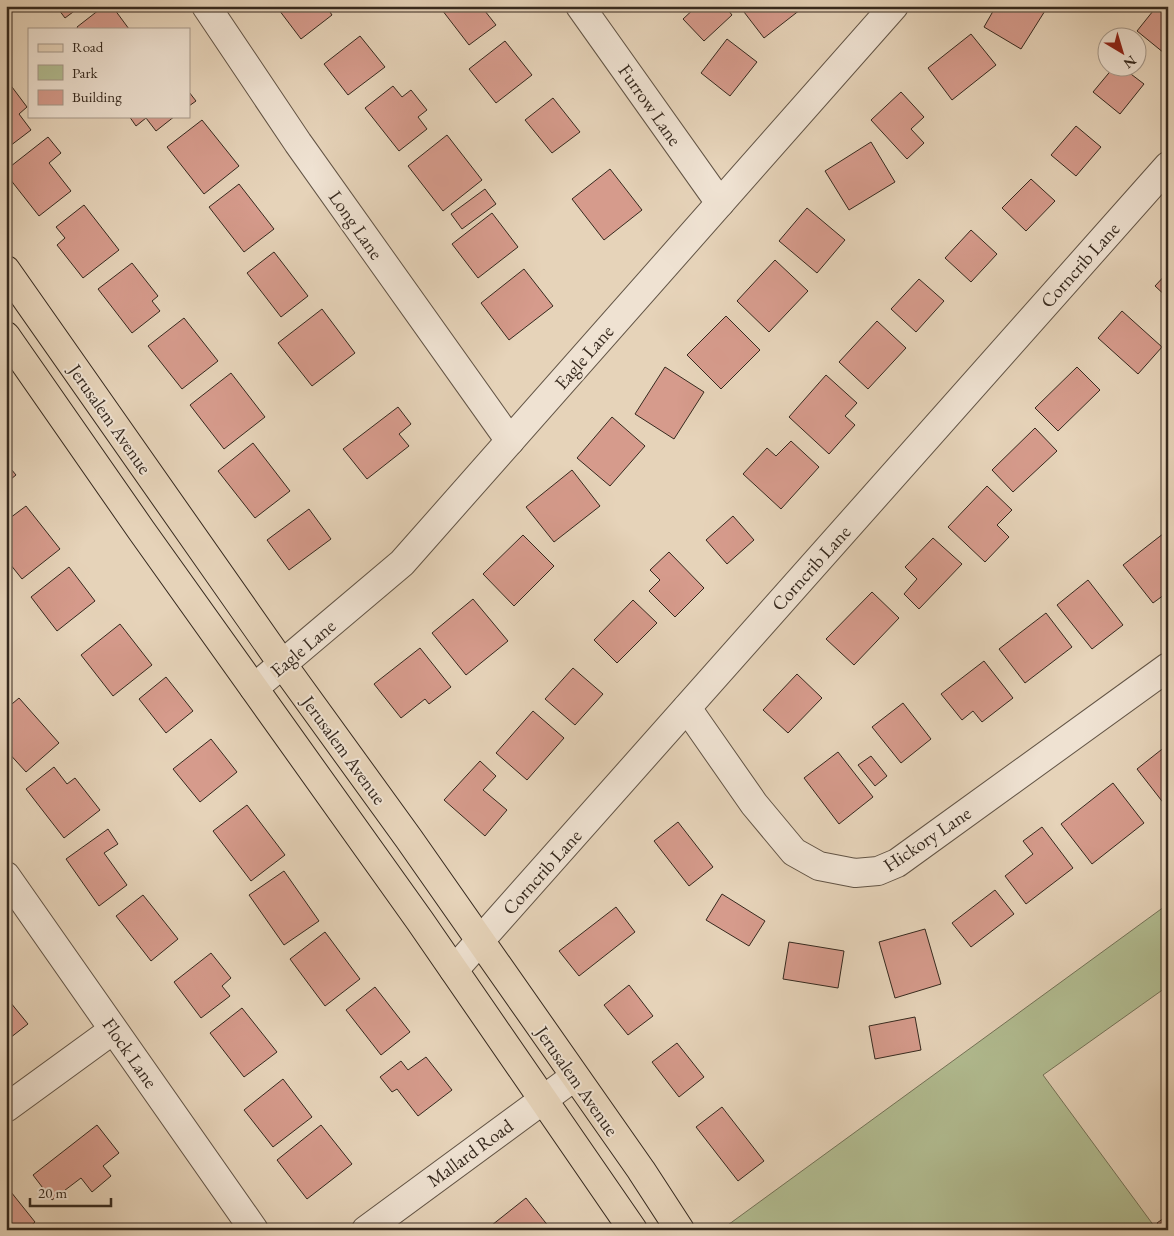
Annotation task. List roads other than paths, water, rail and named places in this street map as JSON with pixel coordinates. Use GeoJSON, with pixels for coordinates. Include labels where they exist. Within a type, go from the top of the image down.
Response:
{"type":"FeatureCollection","features":[{"type":"Feature","properties":{"kind":"main road","name":"Jerusalem Avenue"},"geometry":{"type":"LineString","coordinates":[[6,270],[283,665],[409,839],[680,1230]]}},
{"type":"Feature","properties":{"kind":"main road","name":"Jerusalem Avenue"},"geometry":{"type":"LineString","coordinates":[[6,336],[454,970],[633,1230]]}},
{"type":"Feature","properties":{"kind":"street","name":"Long Lane"},"geometry":{"type":"LineString","coordinates":[[206,6],[298,143],[510,441]]}},
{"type":"Feature","properties":{"kind":"street","name":"Furrow Lane"},"geometry":{"type":"LineString","coordinates":[[580,6],[720,203]]}},
{"type":"Feature","properties":{"kind":"street","name":"Eagle Lane"},"geometry":{"type":"LineString","coordinates":[[254,688],[402,563],[894,6]]}},
{"type":"Feature","properties":{"kind":"street","name":"Corncrib Lane"},"geometry":{"type":"LineString","coordinates":[[454,970],[1168,166]]}},
{"type":"Feature","properties":{"kind":"street","name":"Hickory Lane"},"geometry":{"type":"LineString","coordinates":[[687,708],[754,804],[794,852],[819,866],[855,874],[878,871],[897,863],[1168,667]]}},
{"type":"Feature","properties":{"kind":"street","name":"Flock Lane"},"geometry":{"type":"LineString","coordinates":[[6,876],[254,1230]]}},
{"type":"Feature","properties":{"kind":"street"},"geometry":{"type":"LineString","coordinates":[[6,1108],[113,1030]]}},
{"type":"Feature","properties":{"kind":"street","name":"Mallard Road"},"geometry":{"type":"LineString","coordinates":[[366,1230],[574,1076]]}}]}
